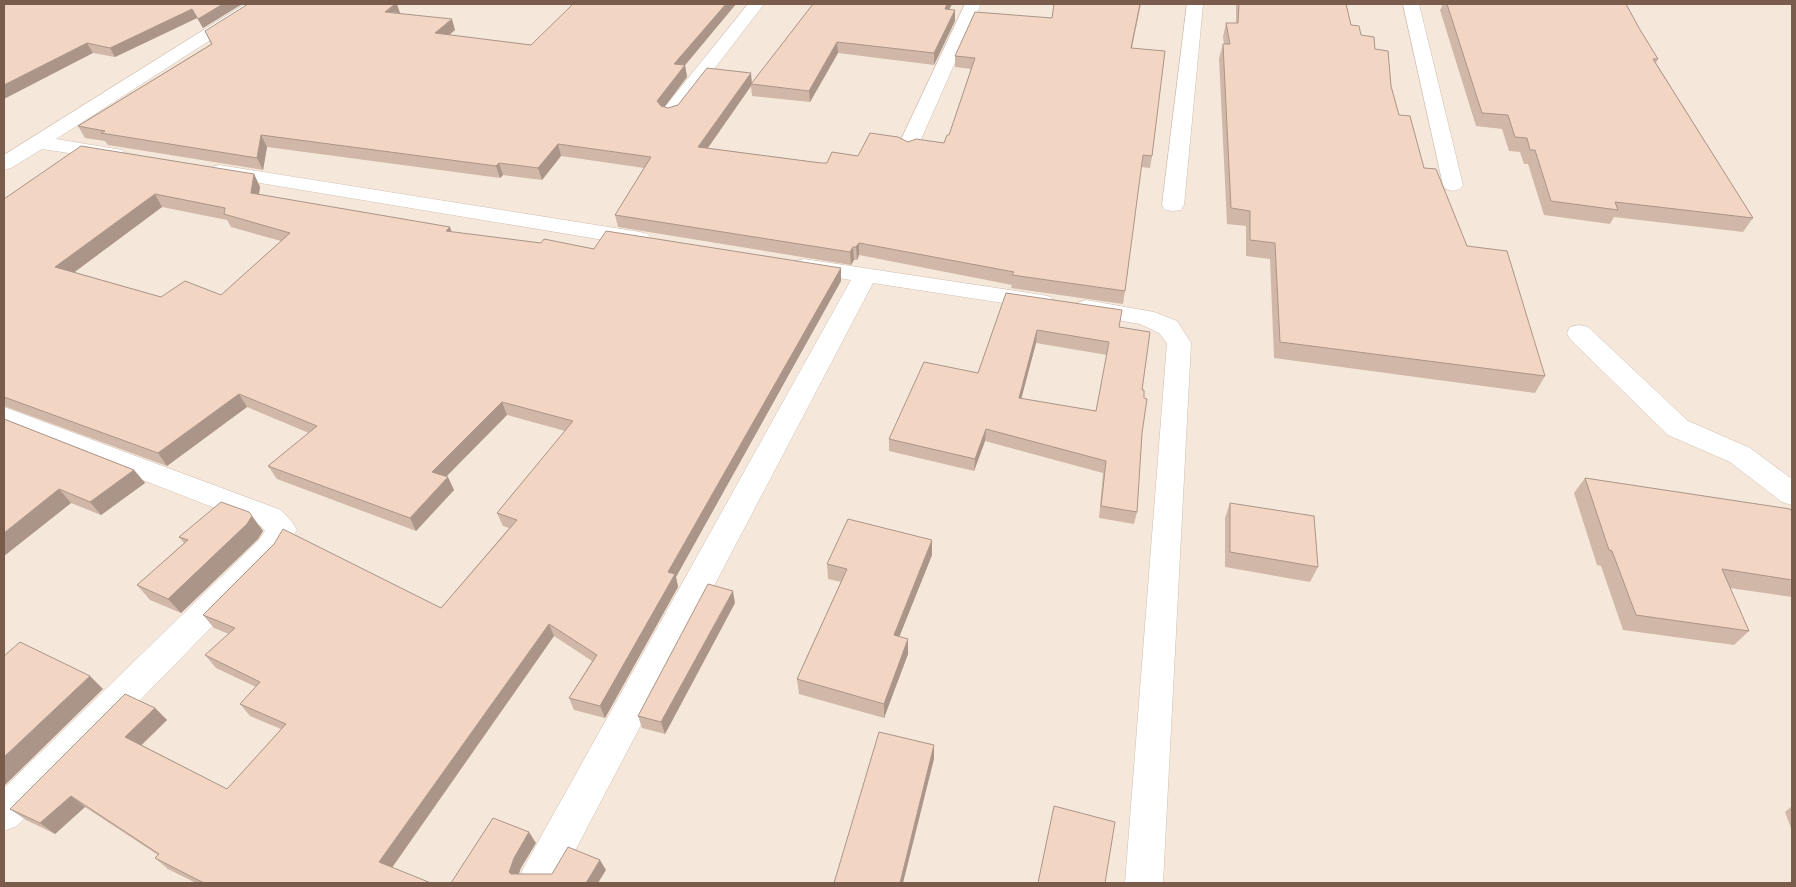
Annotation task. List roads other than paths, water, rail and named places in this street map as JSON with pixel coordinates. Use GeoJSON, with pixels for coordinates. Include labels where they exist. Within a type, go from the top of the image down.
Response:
{"type":"FeatureCollection","features":[{"type":"Feature","properties":{"kind":"street"},"geometry":{"type":"LineString","coordinates":[[4,164],[256,4]]}},
{"type":"Feature","properties":{"kind":"street"},"geometry":{"type":"LineString","coordinates":[[671,112],[756,4]]}},
{"type":"Feature","properties":{"kind":"street"},"geometry":{"type":"LineString","coordinates":[[908,146],[973,4]]}},
{"type":"Feature","properties":{"kind":"street"},"geometry":{"type":"LineString","coordinates":[[1173,205],[1195,4]]}},
{"type":"Feature","properties":{"kind":"street"},"geometry":{"type":"LineString","coordinates":[[1411,4],[1453,184]]}},
{"type":"Feature","properties":{"kind":"street"},"geometry":{"type":"LineString","coordinates":[[38,142],[137,158]]}},
{"type":"Feature","properties":{"kind":"street"},"geometry":{"type":"LineString","coordinates":[[196,167],[658,242]]}},
{"type":"Feature","properties":{"kind":"street"},"geometry":{"type":"LineString","coordinates":[[786,263],[1145,316],[1168,327],[1179,343],[1144,883]]}},
{"type":"Feature","properties":{"kind":"street"},"geometry":{"type":"LineString","coordinates":[[537,883],[865,276]]}},
{"type":"Feature","properties":{"kind":"street"},"geometry":{"type":"LineString","coordinates":[[1579,333],[1678,428],[1740,455],[1792,494]]}},
{"type":"Feature","properties":{"kind":"street"},"geometry":{"type":"LineString","coordinates":[[4,416],[272,518],[282,530],[270,548],[4,813]]}}]}
